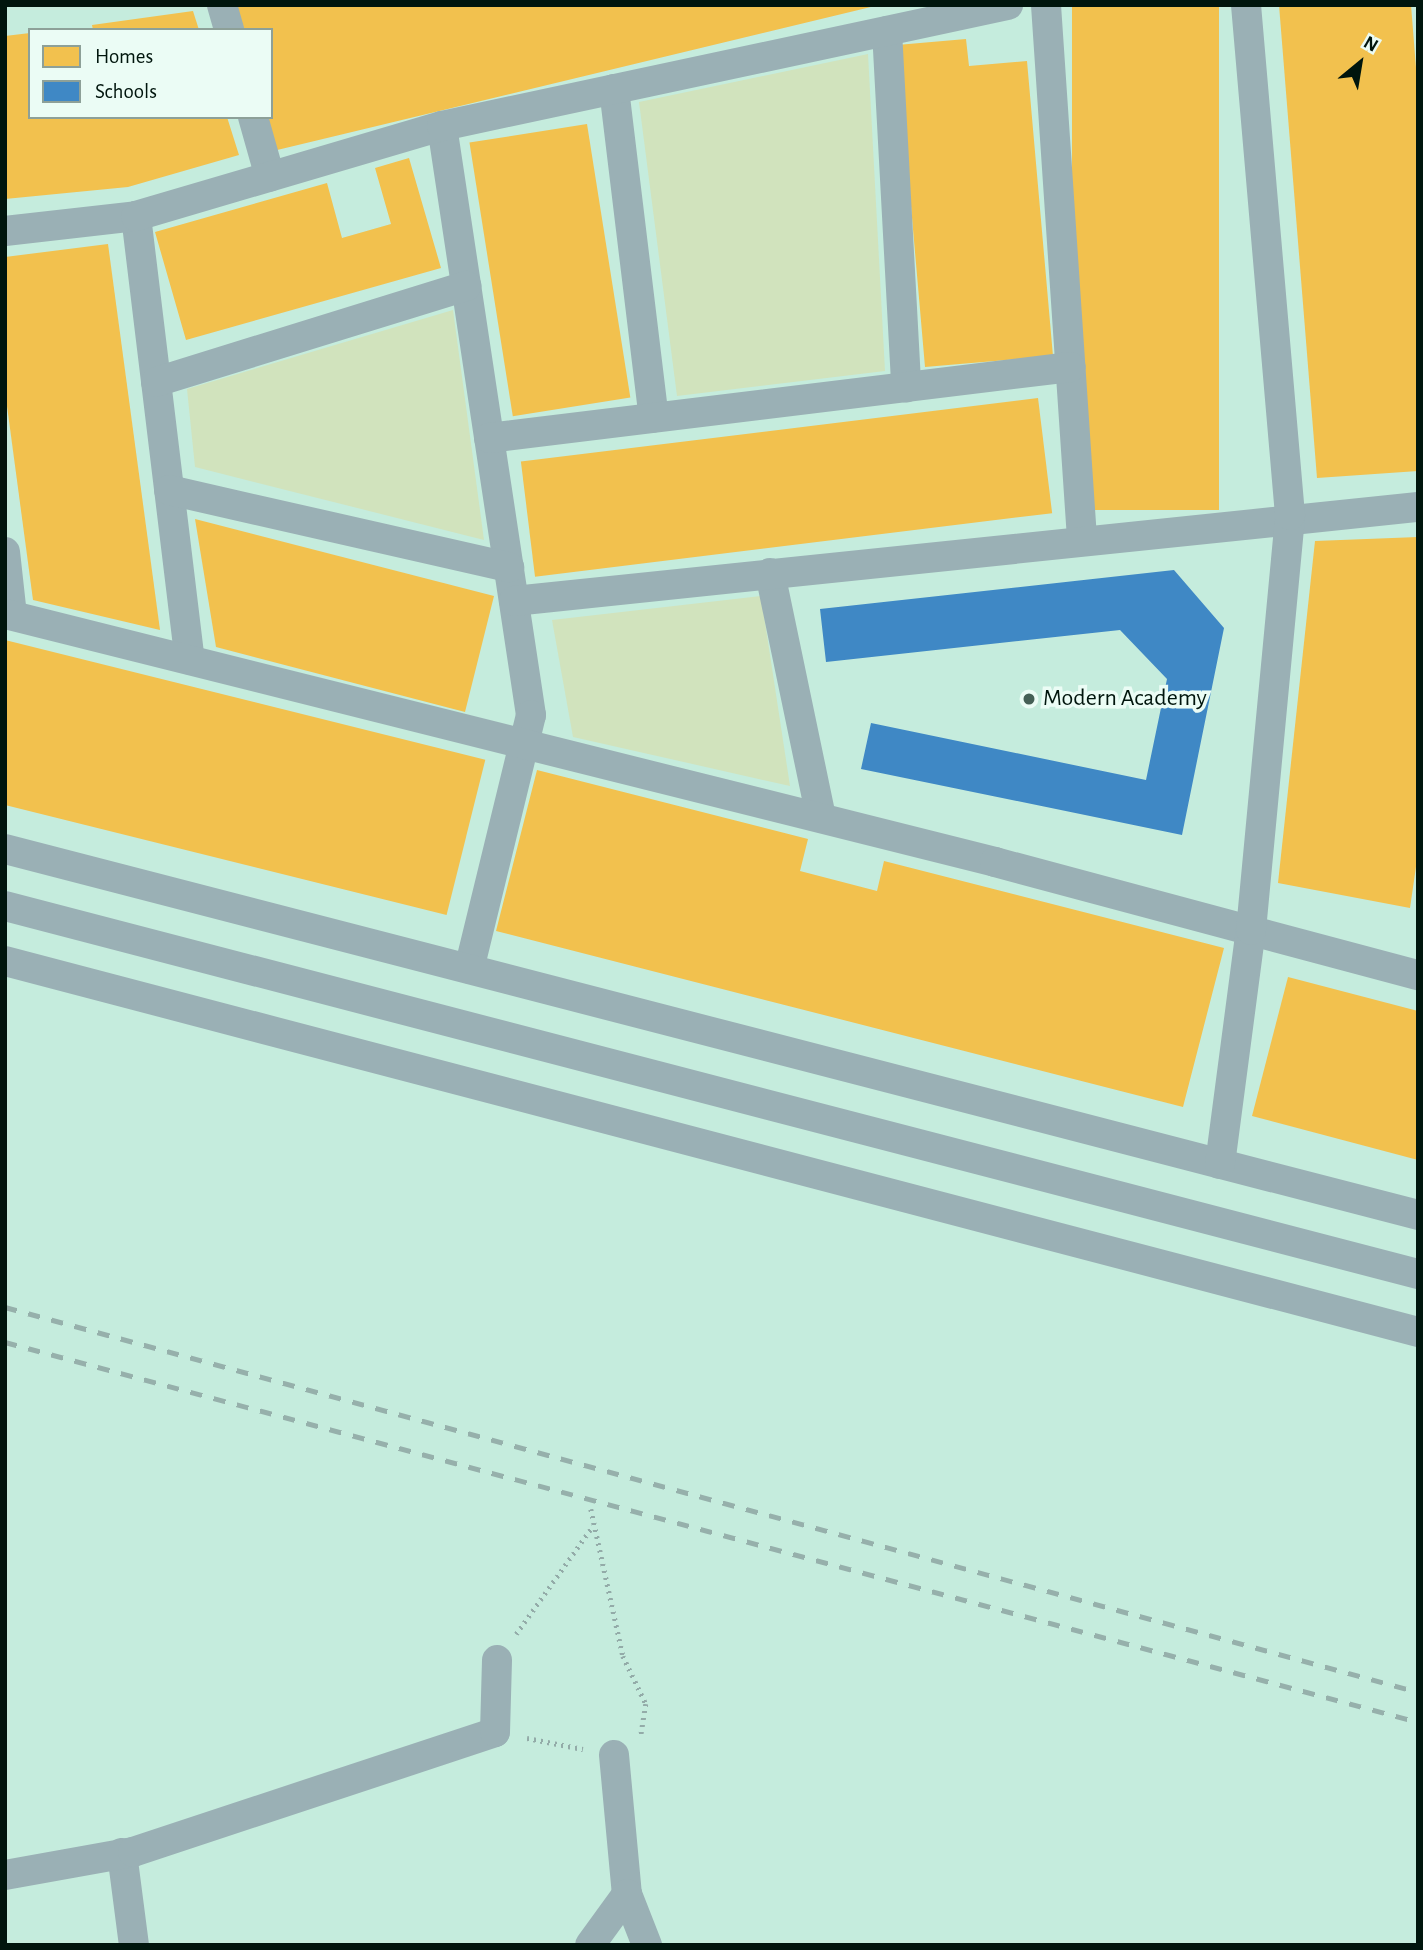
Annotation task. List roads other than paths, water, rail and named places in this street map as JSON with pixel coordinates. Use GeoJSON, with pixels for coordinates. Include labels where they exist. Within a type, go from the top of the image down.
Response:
{"type":"FeatureCollection","features":[{"type":"Feature","properties":{"kind":"street"},"geometry":{"type":"LineString","coordinates":[[222,5],[228,28]]}},
{"type":"Feature","properties":{"kind":"street"},"geometry":{"type":"LineString","coordinates":[[5,231],[136,216],[442,126],[1008,5]]}},
{"type":"Feature","properties":{"kind":"street"},"geometry":{"type":"LineString","coordinates":[[1046,5],[1082,538]]}},
{"type":"Feature","properties":{"kind":"street"},"geometry":{"type":"LineString","coordinates":[[1220,1164],[1251,930],[1290,515],[1246,5]]}},
{"type":"Feature","properties":{"kind":"street"},"geometry":{"type":"LineString","coordinates":[[887,31],[906,387]]}},
{"type":"Feature","properties":{"kind":"street"},"geometry":{"type":"LineString","coordinates":[[614,89],[654,418]]}},
{"type":"Feature","properties":{"kind":"street"},"geometry":{"type":"LineString","coordinates":[[254,119],[270,177]]}},
{"type":"Feature","properties":{"kind":"street"},"geometry":{"type":"LineString","coordinates":[[442,126],[531,715],[526,745],[469,969]]}},
{"type":"Feature","properties":{"kind":"street"},"geometry":{"type":"LineString","coordinates":[[136,216],[190,660]]}},
{"type":"Feature","properties":{"kind":"street"},"geometry":{"type":"LineString","coordinates":[[156,382],[466,286]]}},
{"type":"Feature","properties":{"kind":"street"},"geometry":{"type":"LineString","coordinates":[[489,438],[1071,367]]}},
{"type":"Feature","properties":{"kind":"street"},"geometry":{"type":"LineString","coordinates":[[169,490],[509,567]]}},
{"type":"Feature","properties":{"kind":"street"},"geometry":{"type":"LineString","coordinates":[[514,601],[1290,515],[1418,507]]}},
{"type":"Feature","properties":{"kind":"street"},"geometry":{"type":"LineString","coordinates":[[5,552],[9,615],[821,818],[1418,975]]}},
{"type":"Feature","properties":{"kind":"street"},"geometry":{"type":"LineString","coordinates":[[770,573],[821,818]]}},
{"type":"Feature","properties":{"kind":"street"},"geometry":{"type":"LineString","coordinates":[[5,849],[1418,1215]]}},
{"type":"Feature","properties":{"kind":"street"},"geometry":{"type":"LineString","coordinates":[[5,906],[1418,1274]]}},
{"type":"Feature","properties":{"kind":"street"},"geometry":{"type":"LineString","coordinates":[[5,961],[1418,1332]]}},
{"type":"Feature","properties":{"kind":"street"},"geometry":{"type":"LineString","coordinates":[[5,1874],[122,1853],[495,1732],[497,1660]]}},
{"type":"Feature","properties":{"kind":"street"},"geometry":{"type":"LineString","coordinates":[[614,1755],[626,1894],[647,1945]]}},
{"type":"Feature","properties":{"kind":"street"},"geometry":{"type":"LineString","coordinates":[[122,1853],[134,1945]]}},
{"type":"Feature","properties":{"kind":"street"},"geometry":{"type":"LineString","coordinates":[[590,1945],[626,1894]]}},
{"type":"Feature","properties":{"kind":"railway"},"geometry":{"type":"LineString","coordinates":[[5,1307],[1418,1692]]}},
{"type":"Feature","properties":{"kind":"railway"},"geometry":{"type":"LineString","coordinates":[[5,1342],[1418,1722]]}},
{"type":"Feature","properties":{"kind":"place","name":"Modern Academy"},"geometry":{"type":"Point","coordinates":[1029,699]}}]}
